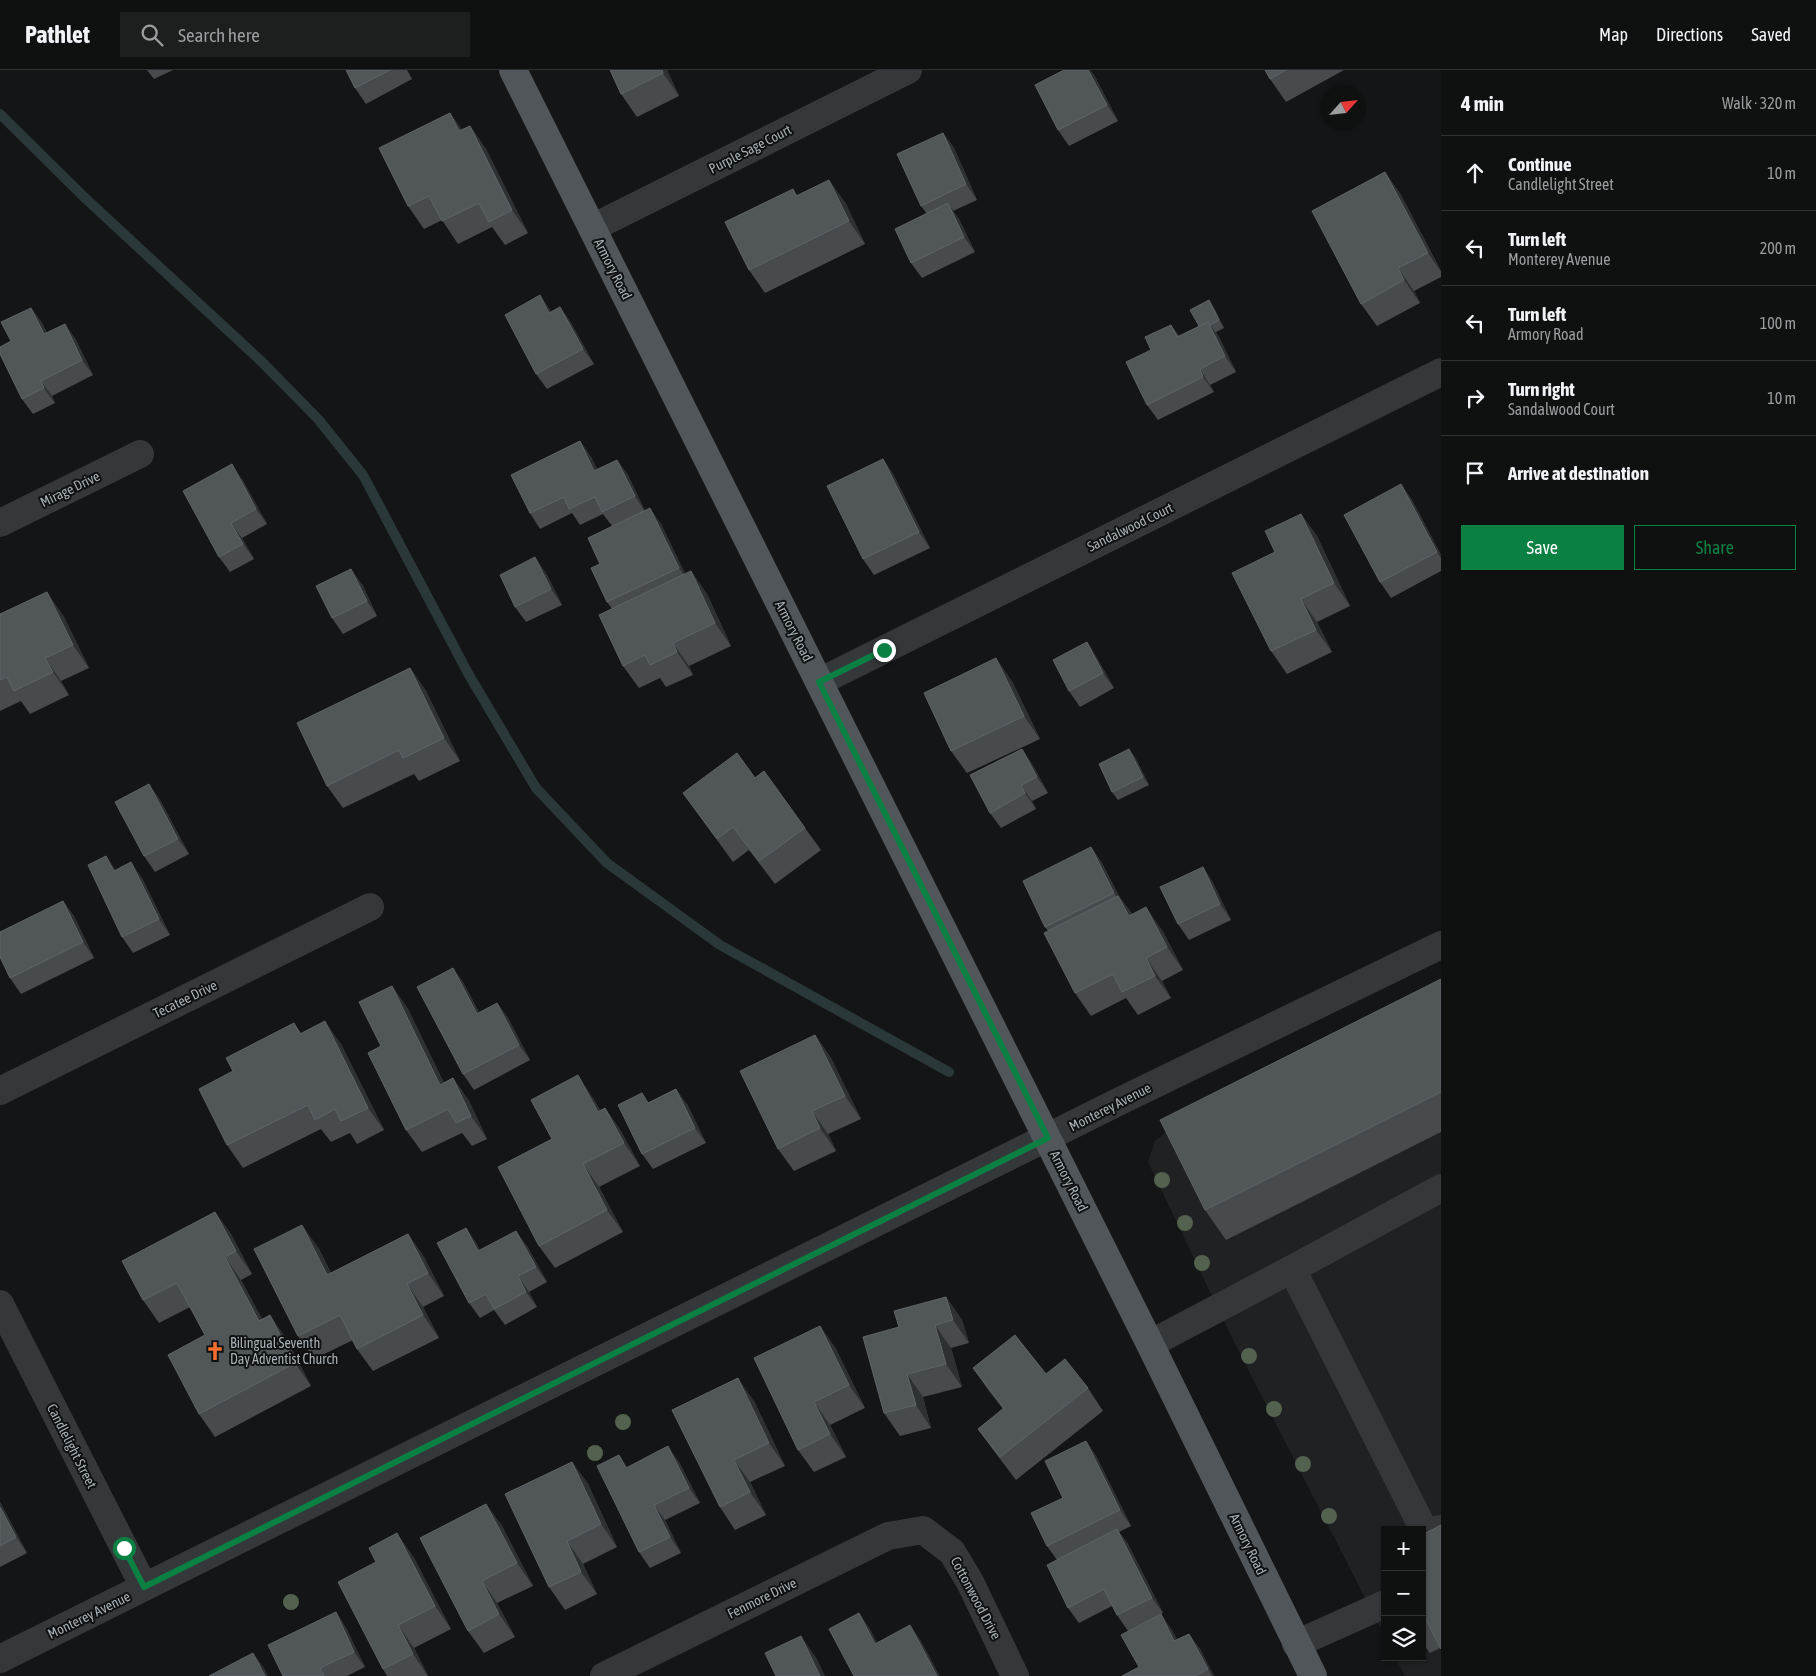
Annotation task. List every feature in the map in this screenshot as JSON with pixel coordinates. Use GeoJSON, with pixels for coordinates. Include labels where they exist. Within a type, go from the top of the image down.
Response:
{"type":"FeatureCollection","features":[{"type":"Feature","properties":{"kind":"main road","name":"Armory Road"},"geometry":{"type":"LineString","coordinates":[[513,70],[1048,1138],[1313,1676]]}},
{"type":"Feature","properties":{"kind":"street","name":"Purple Sage Court"},"geometry":{"type":"LineString","coordinates":[[592,228],[908,70]]}},
{"type":"Feature","properties":{"kind":"street","name":"Sandalwood Court"},"geometry":{"type":"LineString","coordinates":[[819,682],[1441,372]]}},
{"type":"Feature","properties":{"kind":"street","name":"Mirage Drive"},"geometry":{"type":"LineString","coordinates":[[0,523],[140,454]]}},
{"type":"Feature","properties":{"kind":"street","name":"Tecatee Drive"},"geometry":{"type":"LineString","coordinates":[[0,1091],[370,907]]}},
{"type":"Feature","properties":{"kind":"street","name":"Monterey Avenue"},"geometry":{"type":"LineString","coordinates":[[0,1659],[1048,1138],[1441,945]]}},
{"type":"Feature","properties":{"kind":"street"},"geometry":{"type":"LineString","coordinates":[[1150,1344],[1441,1188]]}},
{"type":"Feature","properties":{"kind":"street"},"geometry":{"type":"LineString","coordinates":[[1292,1269],[1423,1528],[1432,1531],[1441,1529]]}},
{"type":"Feature","properties":{"kind":"street","name":"Candlelight Street"},"geometry":{"type":"LineString","coordinates":[[0,1304],[144,1587]]}},
{"type":"Feature","properties":{"kind":"street","name":"Fenmore Drive"},"geometry":{"type":"LineString","coordinates":[[604,1676],[888,1536],[923,1530]]}},
{"type":"Feature","properties":{"kind":"street","name":"Cottonwood Drive"},"geometry":{"type":"LineString","coordinates":[[923,1530],[952,1552],[970,1582],[1015,1676]]}},
{"type":"Feature","properties":{"kind":"street"},"geometry":{"type":"LineString","coordinates":[[1296,1644],[1381,1606]]}},
{"type":"Feature","properties":{"kind":"shaded area"},"geometry":{"type":"Polygon","coordinates":[[[1441,995],[1441,1676],[1405,1676],[1397,1661],[1426,1661],[1426,1526],[1381,1526],[1381,1629],[1231,1336],[1148,1162],[1155,1141],[1183,1118],[1441,995]]]}},
{"type":"Feature","properties":{"kind":"building"},"geometry":{"type":"Polygon","coordinates":[[[346,70],[390,70],[355,88],[346,70]]]}},
{"type":"Feature","properties":{"kind":"building"},"geometry":{"type":"Polygon","coordinates":[[[610,70],[662,70],[663,73],[621,94],[610,70]]]}},
{"type":"Feature","properties":{"kind":"building"},"geometry":{"type":"Polygon","coordinates":[[[1064,70],[1088,70],[1107,105],[1058,130],[1035,85],[1064,70]]]}},
{"type":"Feature","properties":{"kind":"building"},"geometry":{"type":"Polygon","coordinates":[[[1265,70],[1286,70],[1270,79],[1265,70]]]}},
{"type":"Feature","properties":{"kind":"building"},"geometry":{"type":"Polygon","coordinates":[[[450,113],[459,131],[470,126],[512,210],[489,222],[479,203],[442,221],[429,196],[408,206],[379,148],[450,113]]]}},
{"type":"Feature","properties":{"kind":"building"},"geometry":{"type":"Polygon","coordinates":[[[943,133],[966,184],[921,206],[897,154],[943,133]]]}},
{"type":"Feature","properties":{"kind":"building"},"geometry":{"type":"Polygon","coordinates":[[[1385,172],[1428,253],[1398,268],[1404,280],[1361,304],[1312,211],[1385,172]]]}},
{"type":"Feature","properties":{"kind":"building"},"geometry":{"type":"Polygon","coordinates":[[[829,180],[849,221],[749,270],[725,222],[793,189],[796,196],[829,180]]]}},
{"type":"Feature","properties":{"kind":"building"},"geometry":{"type":"Polygon","coordinates":[[[948,203],[964,237],[911,263],[895,229],[948,203]]]}},
{"type":"Feature","properties":{"kind":"building"},"geometry":{"type":"Polygon","coordinates":[[[540,295],[549,313],[560,307],[583,349],[536,374],[505,315],[540,295]]]}},
{"type":"Feature","properties":{"kind":"building"},"geometry":{"type":"Polygon","coordinates":[[[1209,300],[1219,320],[1210,325],[1208,322],[1199,326],[1190,310],[1209,300]]]}},
{"type":"Feature","properties":{"kind":"building"},"geometry":{"type":"Polygon","coordinates":[[[31,308],[44,334],[65,324],[82,360],[41,381],[44,388],[22,399],[0,354],[0,347],[11,341],[1,322],[31,308]]]}},
{"type":"Feature","properties":{"kind":"building"},"geometry":{"type":"Polygon","coordinates":[[[1208,322],[1225,356],[1200,369],[1203,377],[1147,405],[1126,362],[1151,350],[1145,337],[1171,325],[1177,337],[1208,322]]]}},
{"type":"Feature","properties":{"kind":"building"},"geometry":{"type":"Polygon","coordinates":[[[580,441],[594,471],[617,460],[635,496],[602,512],[595,497],[569,509],[564,497],[530,513],[511,475],[580,441]]]}},
{"type":"Feature","properties":{"kind":"building"},"geometry":{"type":"Polygon","coordinates":[[[883,459],[919,532],[863,559],[827,486],[883,459]]]}},
{"type":"Feature","properties":{"kind":"building"},"geometry":{"type":"Polygon","coordinates":[[[232,464],[256,509],[231,523],[243,544],[219,557],[183,491],[232,464]]]}},
{"type":"Feature","properties":{"kind":"building"},"geometry":{"type":"Polygon","coordinates":[[[1401,484],[1437,552],[1380,582],[1344,515],[1401,484]]]}},
{"type":"Feature","properties":{"kind":"building"},"geometry":{"type":"Polygon","coordinates":[[[650,508],[679,568],[607,602],[591,568],[600,564],[588,538],[650,508]]]}},
{"type":"Feature","properties":{"kind":"building"},"geometry":{"type":"Polygon","coordinates":[[[1301,514],[1334,583],[1301,599],[1316,630],[1271,651],[1232,573],[1275,552],[1265,531],[1301,514]]]}},
{"type":"Feature","properties":{"kind":"building"},"geometry":{"type":"Polygon","coordinates":[[[535,557],[551,589],[515,607],[500,575],[535,557]]]}},
{"type":"Feature","properties":{"kind":"building"},"geometry":{"type":"Polygon","coordinates":[[[351,569],[367,601],[332,618],[316,586],[351,569]]]}},
{"type":"Feature","properties":{"kind":"building"},"geometry":{"type":"Polygon","coordinates":[[[691,571],[715,623],[673,643],[677,652],[650,665],[645,655],[623,666],[599,615],[691,571]]]}},
{"type":"Feature","properties":{"kind":"building"},"geometry":{"type":"Polygon","coordinates":[[[47,592],[73,645],[45,658],[53,672],[14,691],[7,677],[0,680],[0,614],[47,592]]]}},
{"type":"Feature","properties":{"kind":"building"},"geometry":{"type":"Polygon","coordinates":[[[1087,642],[1103,673],[1069,691],[1053,660],[1087,642]]]}},
{"type":"Feature","properties":{"kind":"building"},"geometry":{"type":"Polygon","coordinates":[[[996,658],[1024,716],[951,751],[924,693],[996,658]]]}},
{"type":"Feature","properties":{"kind":"building"},"geometry":{"type":"Polygon","coordinates":[[[410,668],[444,738],[403,758],[399,750],[327,786],[297,723],[410,668]]]}},
{"type":"Feature","properties":{"kind":"building"},"geometry":{"type":"Polygon","coordinates":[[[1022,749],[1037,777],[1021,785],[1025,793],[990,813],[970,775],[1022,749]]]}},
{"type":"Feature","properties":{"kind":"building"},"geometry":{"type":"Polygon","coordinates":[[[1129,749],[1143,777],[1112,792],[1099,764],[1129,749]]]}},
{"type":"Feature","properties":{"kind":"building"},"geometry":{"type":"Polygon","coordinates":[[[737,753],[755,778],[764,771],[805,828],[759,861],[733,827],[717,839],[683,793],[737,753]]]}},
{"type":"Feature","properties":{"kind":"building"},"geometry":{"type":"Polygon","coordinates":[[[149,784],[178,839],[144,856],[115,802],[149,784]]]}},
{"type":"Feature","properties":{"kind":"building"},"geometry":{"type":"Polygon","coordinates":[[[1091,847],[1114,893],[1045,927],[1023,881],[1091,847]]]}},
{"type":"Feature","properties":{"kind":"building"},"geometry":{"type":"Polygon","coordinates":[[[106,856],[114,871],[131,862],[159,919],[122,937],[88,865],[106,856]]]}},
{"type":"Feature","properties":{"kind":"building"},"geometry":{"type":"Polygon","coordinates":[[[1203,867],[1220,904],[1178,924],[1160,887],[1203,867]]]}},
{"type":"Feature","properties":{"kind":"building"},"geometry":{"type":"Polygon","coordinates":[[[1118,896],[1129,916],[1146,907],[1167,947],[1146,958],[1155,976],[1122,992],[1113,974],[1075,993],[1044,933],[1118,896]]]}},
{"type":"Feature","properties":{"kind":"building"},"geometry":{"type":"Polygon","coordinates":[[[63,901],[83,942],[10,978],[0,957],[0,932],[63,901]]]}},
{"type":"Feature","properties":{"kind":"building"},"geometry":{"type":"Polygon","coordinates":[[[453,968],[477,1014],[497,1003],[519,1045],[463,1074],[417,987],[453,968]]]}},
{"type":"Feature","properties":{"kind":"building"},"geometry":{"type":"Polygon","coordinates":[[[1441,979],[1441,1092],[1205,1210],[1160,1120],[1441,979]]]}},
{"type":"Feature","properties":{"kind":"building"},"geometry":{"type":"Polygon","coordinates":[[[392,986],[440,1085],[453,1078],[471,1116],[456,1123],[448,1109],[406,1130],[368,1053],[381,1046],[359,1002],[392,986]]]}},
{"type":"Feature","properties":{"kind":"building"},"geometry":{"type":"Polygon","coordinates":[[[325,1021],[368,1108],[341,1121],[335,1109],[315,1120],[308,1105],[227,1145],[199,1089],[233,1071],[226,1058],[294,1023],[300,1034],[325,1021]]]}},
{"type":"Feature","properties":{"kind":"building"},"geometry":{"type":"Polygon","coordinates":[[[815,1035],[845,1096],[812,1111],[820,1128],[778,1149],[740,1071],[815,1035]]]}},
{"type":"Feature","properties":{"kind":"building"},"geometry":{"type":"Polygon","coordinates":[[[578,1075],[598,1112],[605,1108],[624,1143],[583,1164],[607,1210],[539,1246],[498,1167],[552,1139],[531,1100],[578,1075]]]}},
{"type":"Feature","properties":{"kind":"building"},"geometry":{"type":"Polygon","coordinates":[[[676,1089],[695,1128],[642,1154],[618,1105],[642,1093],[648,1103],[676,1089]]]}},
{"type":"Feature","properties":{"kind":"building"},"geometry":{"type":"Polygon","coordinates":[[[215,1212],[236,1251],[225,1257],[259,1321],[270,1315],[295,1363],[199,1414],[168,1355],[205,1335],[177,1283],[143,1300],[122,1261],[215,1212]]]}},
{"type":"Feature","properties":{"kind":"building"},"geometry":{"type":"Polygon","coordinates":[[[302,1225],[327,1275],[408,1234],[428,1273],[407,1284],[423,1315],[357,1349],[340,1315],[298,1336],[254,1249],[302,1225]]]}},
{"type":"Feature","properties":{"kind":"building"},"geometry":{"type":"Polygon","coordinates":[[[466,1228],[478,1251],[516,1231],[536,1267],[518,1276],[526,1292],[494,1309],[486,1294],[469,1303],[437,1243],[466,1228]]]}},
{"type":"Feature","properties":{"kind":"building"},"geometry":{"type":"Polygon","coordinates":[[[946,1297],[953,1320],[935,1325],[946,1364],[907,1374],[916,1405],[884,1413],[863,1337],[899,1327],[894,1311],[946,1297]]]}},
{"type":"Feature","properties":{"kind":"building"},"geometry":{"type":"Polygon","coordinates":[[[820,1326],[849,1385],[814,1402],[830,1434],[798,1450],[754,1358],[820,1326]]]}},
{"type":"Feature","properties":{"kind":"building"},"geometry":{"type":"Polygon","coordinates":[[[1015,1335],[1046,1374],[1065,1359],[1088,1388],[1000,1457],[978,1429],[1004,1408],[973,1368],[1015,1335]]]}},
{"type":"Feature","properties":{"kind":"building"},"geometry":{"type":"Polygon","coordinates":[[[738,1378],[769,1443],[734,1460],[750,1492],[720,1507],[672,1410],[738,1378]]]}},
{"type":"Feature","properties":{"kind":"building"},"geometry":{"type":"Polygon","coordinates":[[[1086,1441],[1120,1510],[1047,1546],[1031,1513],[1063,1498],[1045,1461],[1086,1441]]]}},
{"type":"Feature","properties":{"kind":"building"},"geometry":{"type":"Polygon","coordinates":[[[668,1446],[689,1488],[654,1505],[670,1537],[639,1552],[597,1466],[619,1455],[626,1468],[668,1446]]]}},
{"type":"Feature","properties":{"kind":"building"},"geometry":{"type":"Polygon","coordinates":[[[572,1462],[601,1524],[567,1541],[581,1572],[549,1587],[505,1494],[572,1462]]]}},
{"type":"Feature","properties":{"kind":"building"},"geometry":{"type":"Polygon","coordinates":[[[486,1504],[517,1563],[482,1581],[499,1614],[468,1631],[420,1538],[486,1504]]]}},
{"type":"Feature","properties":{"kind":"building"},"geometry":{"type":"Polygon","coordinates":[[[0,1507],[16,1537],[0,1546],[0,1507]]]}},
{"type":"Feature","properties":{"kind":"building"},"geometry":{"type":"Polygon","coordinates":[[[1441,1525],[1441,1649],[1426,1620],[1426,1533],[1441,1525]]]}},
{"type":"Feature","properties":{"kind":"building"},"geometry":{"type":"Polygon","coordinates":[[[1117,1529],[1152,1598],[1117,1615],[1104,1589],[1068,1608],[1047,1565],[1117,1529]]]}},
{"type":"Feature","properties":{"kind":"building"},"geometry":{"type":"Polygon","coordinates":[[[397,1533],[435,1606],[398,1625],[413,1654],[383,1669],[338,1582],[376,1562],[369,1548],[397,1533]]]}},
{"type":"Feature","properties":{"kind":"building"},"geometry":{"type":"Polygon","coordinates":[[[336,1612],[354,1652],[320,1668],[324,1676],[283,1676],[268,1645],[336,1612]]]}},
{"type":"Feature","properties":{"kind":"building"},"geometry":{"type":"Polygon","coordinates":[[[859,1613],[875,1644],[910,1625],[937,1676],[854,1676],[829,1629],[859,1613]]]}},
{"type":"Feature","properties":{"kind":"building"},"geometry":{"type":"Polygon","coordinates":[[[1161,1614],[1174,1641],[1189,1634],[1208,1669],[1195,1676],[1122,1676],[1139,1667],[1121,1635],[1161,1614]]]}},
{"type":"Feature","properties":{"kind":"building"},"geometry":{"type":"Polygon","coordinates":[[[801,1636],[820,1676],[776,1676],[765,1653],[801,1636]]]}},
{"type":"Feature","properties":{"kind":"building"},"geometry":{"type":"Polygon","coordinates":[[[253,1653],[265,1676],[209,1676],[253,1653]]]}},
{"type":"Feature","properties":{"kind":"waterway"},"geometry":{"type":"LineString","coordinates":[[0,114],[84,197],[262,362],[318,419],[363,475],[469,675],[536,788],[607,863],[720,945],[949,1072]]}},
{"type":"Feature","properties":{"kind":"place","name":"Bilingual Seventh Day Adventist Church"},"geometry":{"type":"Point","coordinates":[215,1351]}},
{"type":"Feature","properties":{"kind":"route"},"geometry":{"type":"LineString","coordinates":[[124,1548],[144,1587],[1048,1138],[819,682],[884,650]]}}]}
